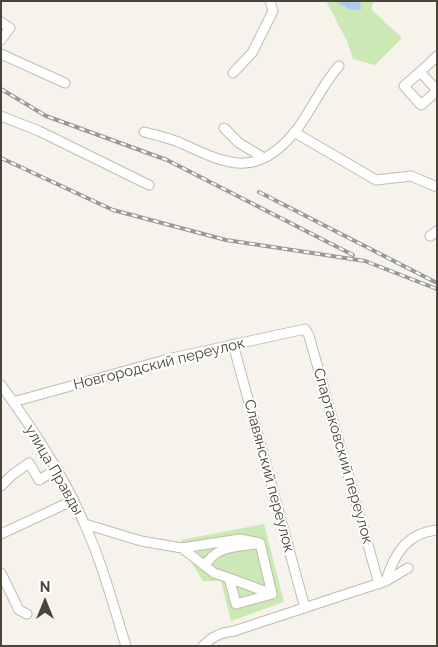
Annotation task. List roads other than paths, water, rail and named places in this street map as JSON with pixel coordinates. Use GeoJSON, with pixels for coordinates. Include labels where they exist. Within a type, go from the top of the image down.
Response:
{"type":"FeatureCollection","features":[{"type":"Feature","properties":{"kind":"street"},"geometry":{"type":"LineString","coordinates":[[233,73],[252,53],[273,11],[272,1]]}},
{"type":"Feature","properties":{"kind":"street"},"geometry":{"type":"LineString","coordinates":[[1,22],[10,28],[1,40]]}},
{"type":"Feature","properties":{"kind":"street"},"geometry":{"type":"LineString","coordinates":[[1,54],[65,83]]}},
{"type":"Feature","properties":{"kind":"street"},"geometry":{"type":"LineString","coordinates":[[420,72],[437,91],[422,105],[404,86],[437,56]]}},
{"type":"Feature","properties":{"kind":"street"},"geometry":{"type":"LineString","coordinates":[[144,132],[181,143],[191,150],[227,163],[253,162],[264,158],[294,132],[329,77],[339,66]]}},
{"type":"Feature","properties":{"kind":"street"},"geometry":{"type":"LineString","coordinates":[[1,116],[39,131],[149,185]]}},
{"type":"Feature","properties":{"kind":"street"},"geometry":{"type":"LineString","coordinates":[[224,128],[239,143],[264,158]]}},
{"type":"Feature","properties":{"kind":"street"},"geometry":{"type":"LineString","coordinates":[[294,132],[376,180],[411,176],[437,187]]}},
{"type":"Feature","properties":{"kind":"street","name":"Новгородский переулок"},"geometry":{"type":"LineString","coordinates":[[13,402],[172,358],[305,329]]}},
{"type":"Feature","properties":{"kind":"street","name":"Спартаковский переулок"},"geometry":{"type":"LineString","coordinates":[[305,329],[309,336],[382,582]]}},
{"type":"Feature","properties":{"kind":"street","name":"Славянский переулок"},"geometry":{"type":"LineString","coordinates":[[233,344],[305,608]]}},
{"type":"Feature","properties":{"kind":"street","name":"улица Правды"},"geometry":{"type":"LineString","coordinates":[[1,385],[57,469],[74,500],[85,524],[126,646]]}},
{"type":"Feature","properties":{"kind":"street"},"geometry":{"type":"LineString","coordinates":[[1,486],[12,475],[29,464],[39,480],[57,469]]}},
{"type":"Feature","properties":{"kind":"street"},"geometry":{"type":"LineString","coordinates":[[1,534],[74,500]]}},
{"type":"Feature","properties":{"kind":"street"},"geometry":{"type":"LineString","coordinates":[[85,524],[141,541],[182,548],[240,539],[260,543]]}},
{"type":"Feature","properties":{"kind":"street"},"geometry":{"type":"LineString","coordinates":[[382,582],[391,562],[404,544],[414,537],[437,530]]}},
{"type":"Feature","properties":{"kind":"street"},"geometry":{"type":"LineString","coordinates":[[205,566],[210,556],[218,551],[260,543]]}},
{"type":"Feature","properties":{"kind":"street"},"geometry":{"type":"LineString","coordinates":[[260,543],[272,594]]}},
{"type":"Feature","properties":{"kind":"street"},"geometry":{"type":"LineString","coordinates":[[182,548],[214,573],[272,594]]}},
{"type":"Feature","properties":{"kind":"street"},"geometry":{"type":"LineString","coordinates":[[203,646],[212,637],[220,633],[305,608],[382,582],[408,568]]}},
{"type":"Feature","properties":{"kind":"street"},"geometry":{"type":"LineString","coordinates":[[1,573],[19,610],[27,614]]}},
{"type":"Feature","properties":{"kind":"street"},"geometry":{"type":"LineString","coordinates":[[229,578],[236,604],[272,594]]}},
{"type":"Feature","properties":{"kind":"water"},"geometry":{"type":"Polygon","coordinates":[[[335,1],[360,1],[361,10],[349,9],[335,1]]]}},
{"type":"Feature","properties":{"kind":"railway"},"geometry":{"type":"LineString","coordinates":[[1,89],[46,116],[167,160],[353,255]]}},
{"type":"Feature","properties":{"kind":"railway"},"geometry":{"type":"LineString","coordinates":[[1,158],[113,210],[226,240],[365,261],[437,289]]}},
{"type":"Feature","properties":{"kind":"railway"},"geometry":{"type":"LineString","coordinates":[[259,192],[435,282]]}}]}
